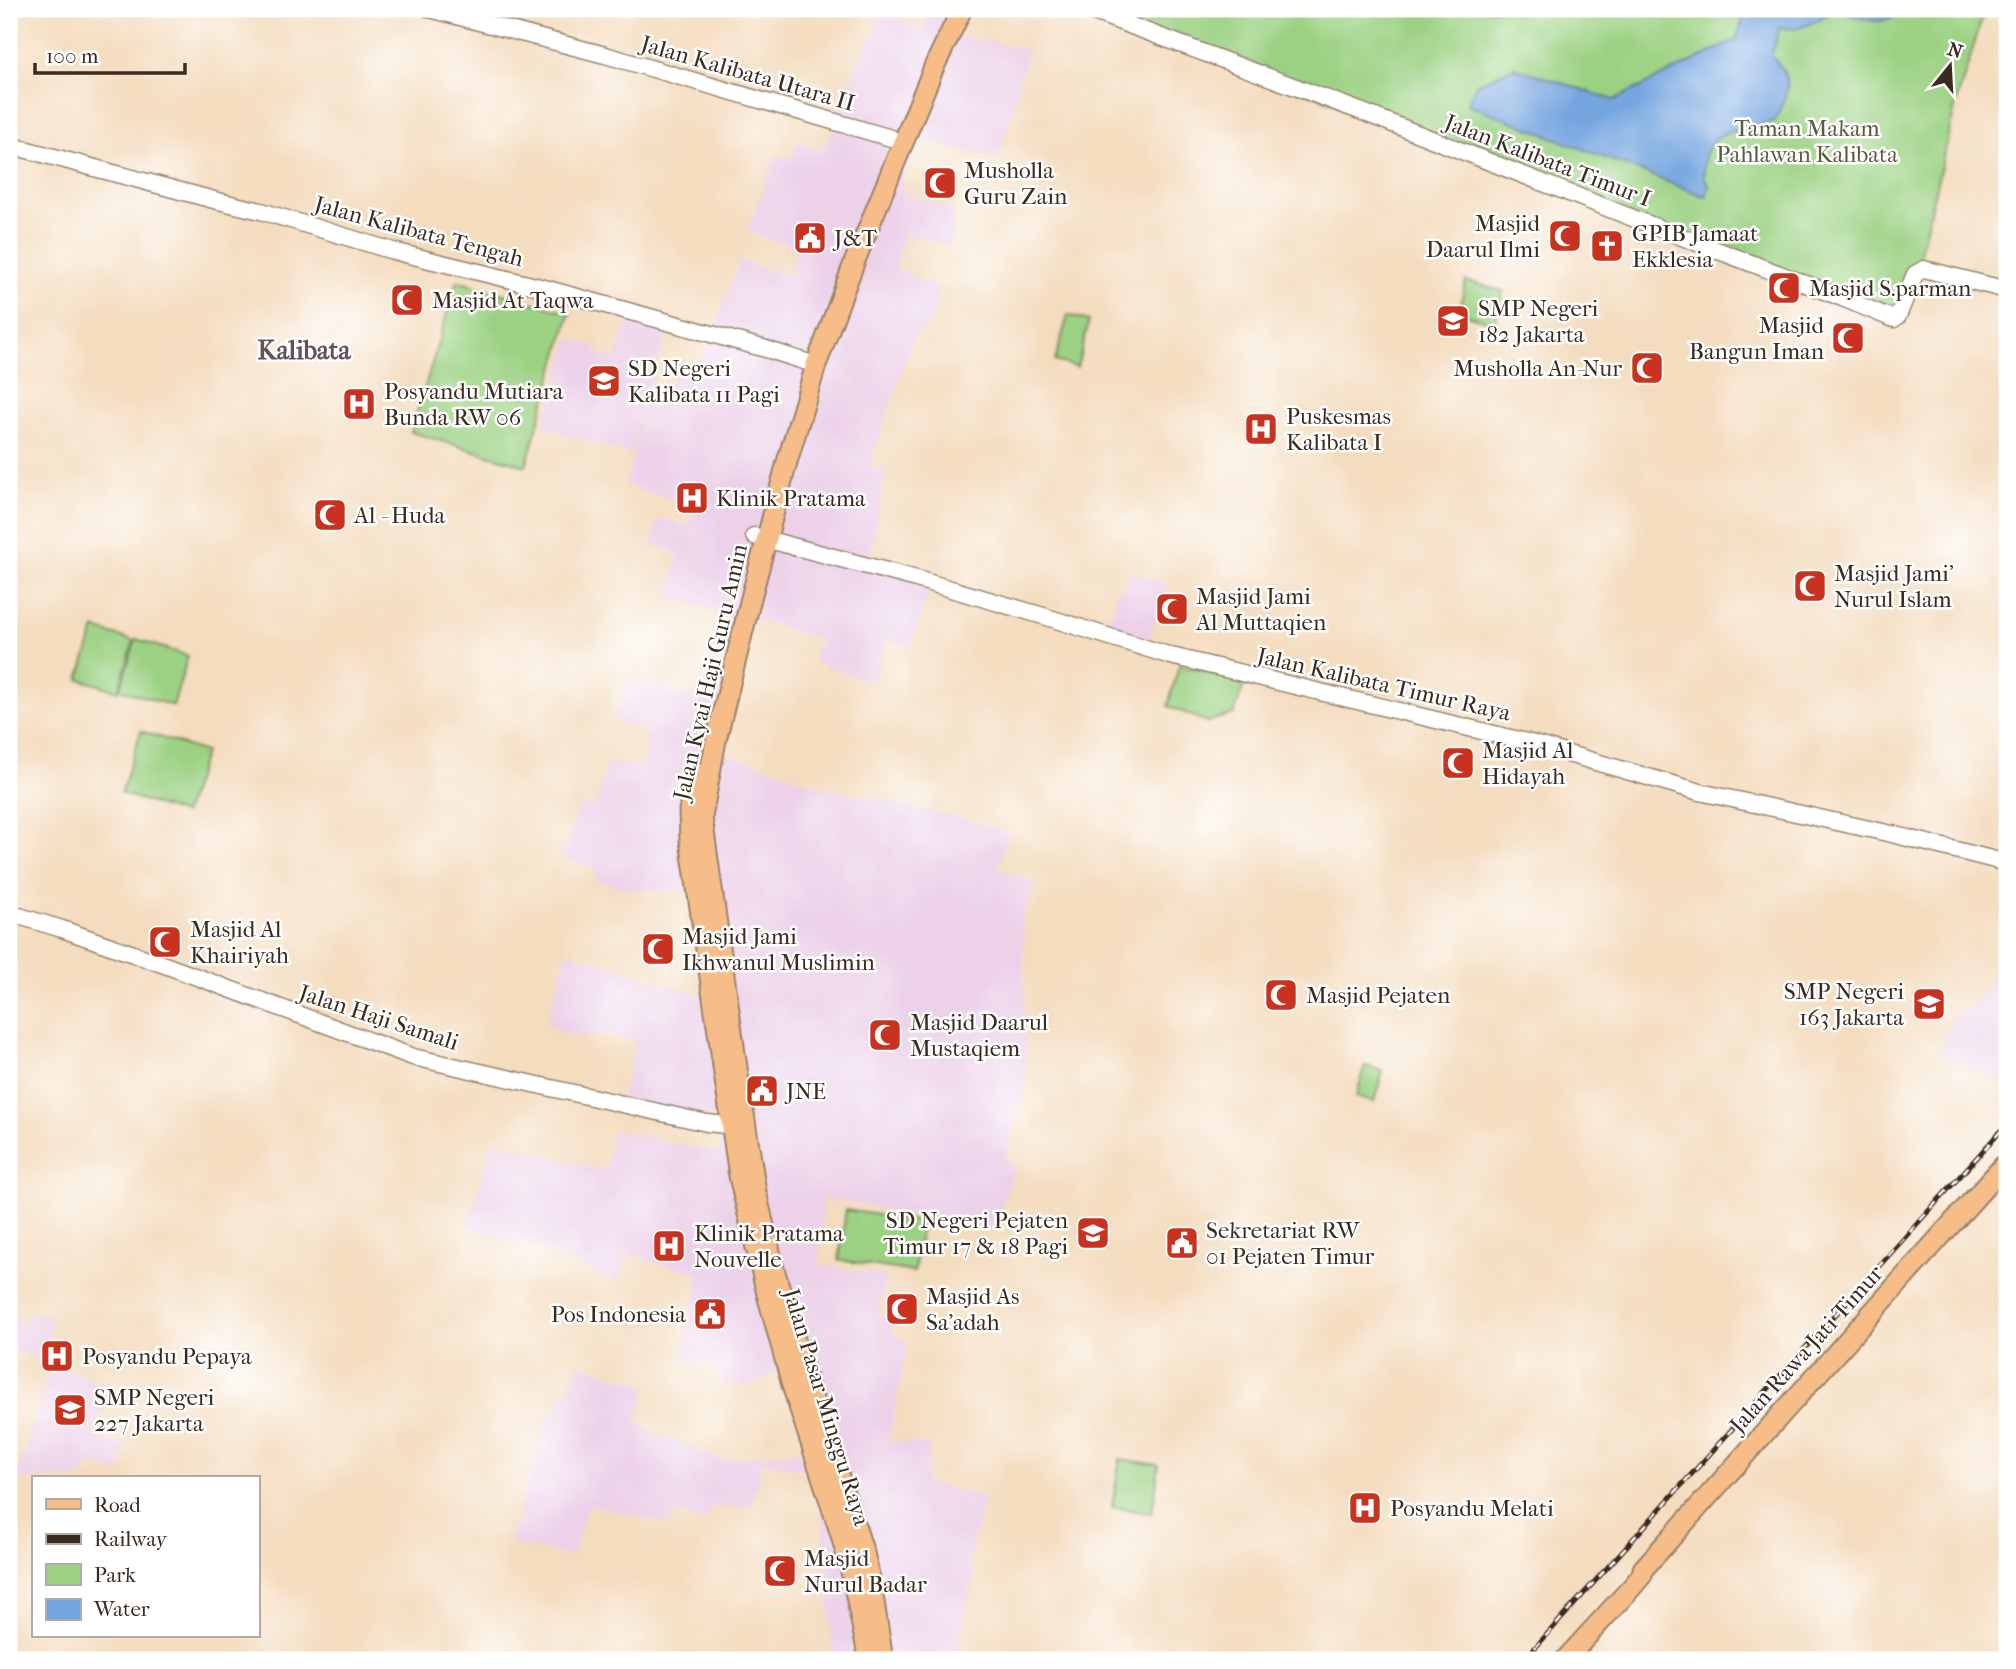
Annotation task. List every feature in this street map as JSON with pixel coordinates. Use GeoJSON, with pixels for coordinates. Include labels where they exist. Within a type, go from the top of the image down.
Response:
{"type":"FeatureCollection","features":[{"type":"Feature","properties":{"kind":"main road","name":"Jalan Kyai Haji Guru Amin"},"geometry":{"type":"LineString","coordinates":[[733,1126],[688,825],[690,802],[706,725],[760,538],[777,447],[805,362],[888,137],[949,9]]}},
{"type":"Feature","properties":{"kind":"main road","name":"Jalan Kyai Haji Guru Amin"},"geometry":{"type":"LineString","coordinates":[[805,362],[854,263],[934,68],[962,9]]}},
{"type":"Feature","properties":{"kind":"main road","name":"Jalan Pasar Minggu Raya"},"geometry":{"type":"LineString","coordinates":[[733,1126],[739,1176],[761,1273],[792,1385],[841,1535],[869,1660]]}},
{"type":"Feature","properties":{"kind":"main road","name":"Jalan Pasar Minggu Raya"},"geometry":{"type":"LineString","coordinates":[[733,1126],[756,1192],[774,1269],[806,1378],[864,1553],[883,1660]]}},
{"type":"Feature","properties":{"kind":"main road","name":"Jalan Rawa Jati Timur"},"geometry":{"type":"LineString","coordinates":[[1565,1660],[2007,1162]]}},
{"type":"Feature","properties":{"kind":"main road","name":"Jalan Rawa Jati Timur"},"geometry":{"type":"LineString","coordinates":[[1554,1660],[1636,1570],[1643,1569]]}},
{"type":"Feature","properties":{"kind":"street","name":"Jalan Kalibata Utara II"},"geometry":{"type":"LineString","coordinates":[[430,9],[604,55],[888,137]]}},
{"type":"Feature","properties":{"kind":"street","name":"Jalan Kalibata Timur I"},"geometry":{"type":"LineString","coordinates":[[1086,9],[1360,111],[1894,319],[1898,316],[1915,274],[1924,269],[2007,290]]}},
{"type":"Feature","properties":{"kind":"street","name":"Jalan Kalibata Tengah"},"geometry":{"type":"LineString","coordinates":[[9,145],[261,211],[393,251],[534,286],[805,362]]}},
{"type":"Feature","properties":{"kind":"street","name":"Jalan Kalibata Timur Raya"},"geometry":{"type":"LineString","coordinates":[[760,538],[913,578],[1196,663],[1523,741],[1700,792],[1871,829],[2007,863]]}},
{"type":"Feature","properties":{"kind":"street","name":"Jalan Haji Samali"},"geometry":{"type":"LineString","coordinates":[[9,912],[162,964],[414,1057],[707,1123],[733,1126]]}},
{"type":"Feature","properties":{"kind":"shaded area"},"geometry":{"type":"Polygon","coordinates":[[[931,9],[962,9],[951,34],[1028,50],[999,159],[920,140],[899,190],[956,212],[950,245],[905,235],[895,268],[939,289],[931,323],[913,338],[870,466],[886,471],[868,566],[931,584],[910,648],[887,638],[872,683],[812,661],[819,639],[753,619],[723,752],[828,788],[960,818],[1009,833],[997,867],[1036,883],[1023,913],[1026,1084],[1005,1160],[1016,1165],[992,1233],[823,1198],[819,1264],[886,1276],[877,1316],[893,1318],[892,1335],[908,1341],[889,1442],[930,1444],[925,1482],[985,1498],[967,1567],[975,1571],[959,1652],[933,1654],[933,1660],[832,1660],[821,1508],[808,1470],[763,1462],[751,1508],[712,1507],[706,1522],[675,1513],[670,1525],[589,1504],[571,1557],[509,1542],[547,1419],[565,1395],[579,1364],[647,1386],[637,1424],[720,1460],[804,1451],[784,1369],[747,1386],[721,1384],[713,1364],[682,1360],[698,1273],[627,1255],[617,1283],[546,1252],[467,1227],[492,1141],[605,1171],[612,1130],[720,1153],[718,1119],[620,1097],[636,1044],[634,1042],[608,1034],[583,1038],[546,1026],[567,952],[707,997],[693,891],[626,889],[597,880],[593,869],[561,856],[581,804],[595,808],[607,761],[641,767],[648,730],[614,722],[627,677],[702,700],[724,613],[668,597],[678,554],[651,544],[660,518],[689,526],[694,507],[625,485],[651,396],[665,400],[677,366],[698,370],[740,261],[789,276],[796,248],[747,231],[776,154],[790,159],[799,141],[822,151],[855,85],[849,82],[884,12],[921,30],[931,9]]]}},
{"type":"Feature","properties":{"kind":"shaded area","name":"SD Negeri Kalibata 11 Pagi"},"geometry":{"type":"Polygon","coordinates":[[[629,319],[668,331],[632,455],[542,427],[570,338],[596,347],[595,352],[616,359],[629,319]]]}},
{"type":"Feature","properties":{"kind":"shaded area"},"geometry":{"type":"Polygon","coordinates":[[[1128,572],[1167,584],[1148,642],[1108,630],[1119,588],[1124,589],[1128,572]]]}},
{"type":"Feature","properties":{"kind":"shaded area"},"geometry":{"type":"Polygon","coordinates":[[[2007,953],[2007,1084],[1939,1053],[1956,1010],[1971,1012],[2007,953]]]}},
{"type":"Feature","properties":{"kind":"shaded area"},"geometry":{"type":"Polygon","coordinates":[[[32,1311],[54,1318],[40,1360],[9,1349],[9,1317],[27,1323],[32,1311]]]}},
{"type":"Feature","properties":{"kind":"shaded area","name":"SMP Negeri 227 Jakarta"},"geometry":{"type":"Polygon","coordinates":[[[52,1366],[110,1384],[93,1435],[127,1446],[118,1473],[88,1463],[83,1476],[32,1476],[32,1482],[16,1476],[52,1366]]]}},
{"type":"Feature","properties":{"kind":"green space","name":"Taman Makam Pahlawan Kalibata"},"geometry":{"type":"Polygon","coordinates":[[[1086,9],[1985,9],[1956,103],[1915,274],[1898,316],[1086,9]]]}},
{"type":"Feature","properties":{"kind":"green space"},"geometry":{"type":"Polygon","coordinates":[[[457,281],[570,313],[526,466],[411,432],[457,281]]]}},
{"type":"Feature","properties":{"kind":"green space"},"geometry":{"type":"Polygon","coordinates":[[[1466,281],[1503,291],[1495,323],[1458,313],[1466,281]]]}},
{"type":"Feature","properties":{"kind":"green space"},"geometry":{"type":"Polygon","coordinates":[[[1068,315],[1089,321],[1077,367],[1055,361],[1068,315]]]}},
{"type":"Feature","properties":{"kind":"green space"},"geometry":{"type":"Polygon","coordinates":[[[95,629],[134,641],[118,691],[79,679],[95,629]]]}},
{"type":"Feature","properties":{"kind":"green space"},"geometry":{"type":"Polygon","coordinates":[[[136,639],[188,656],[173,706],[120,689],[136,639]]]}},
{"type":"Feature","properties":{"kind":"green space"},"geometry":{"type":"Polygon","coordinates":[[[1179,665],[1245,682],[1234,714],[1207,722],[1168,706],[1179,665]]]}},
{"type":"Feature","properties":{"kind":"green space"},"geometry":{"type":"Polygon","coordinates":[[[141,731],[205,752],[184,814],[121,793],[141,731]]]}},
{"type":"Feature","properties":{"kind":"green space"},"geometry":{"type":"Polygon","coordinates":[[[1365,1066],[1383,1071],[1374,1102],[1356,1097],[1365,1066]]]}},
{"type":"Feature","properties":{"kind":"green space"},"geometry":{"type":"Polygon","coordinates":[[[846,1210],[922,1222],[914,1272],[839,1260],[846,1210]]]}},
{"type":"Feature","properties":{"kind":"green space"},"geometry":{"type":"Polygon","coordinates":[[[1120,1459],[1159,1465],[1152,1513],[1112,1507],[1120,1459]]]}},
{"type":"Feature","properties":{"kind":"water"},"geometry":{"type":"Polygon","coordinates":[[[1738,9],[1909,9],[1880,21],[1835,10],[1802,27],[1780,27],[1771,56],[1785,73],[1787,87],[1775,121],[1730,132],[1712,144],[1706,153],[1704,165],[1709,186],[1706,197],[1467,104],[1477,84],[1514,67],[1614,100],[1736,40],[1743,20],[1738,9]]]}},
{"type":"Feature","properties":{"kind":"railway"},"geometry":{"type":"LineString","coordinates":[[1524,1660],[2007,1124]]}},
{"type":"Feature","properties":{"kind":"place","name":"Musholla Guru Zain"},"geometry":{"type":"Point","coordinates":[940,183]}},
{"type":"Feature","properties":{"kind":"place","name":"Masjid Daarul Ilmi"},"geometry":{"type":"Point","coordinates":[1565,236]}},
{"type":"Feature","properties":{"kind":"place","name":"J&T"},"geometry":{"type":"Point","coordinates":[810,238]}},
{"type":"Feature","properties":{"kind":"place","name":"GPIB Jamaat Ekklesia"},"geometry":{"type":"Point","coordinates":[1607,246]}},
{"type":"Feature","properties":{"kind":"place","name":"Masjid S.parman"},"geometry":{"type":"Point","coordinates":[1784,288]}},
{"type":"Feature","properties":{"kind":"place","name":"Masjid At Taqwa"},"geometry":{"type":"Point","coordinates":[407,300]}},
{"type":"Feature","properties":{"kind":"place","name":"SMP Negeri 182 Jakarta"},"geometry":{"type":"Point","coordinates":[1453,321]}},
{"type":"Feature","properties":{"kind":"place","name":"Masjid Bangun Iman"},"geometry":{"type":"Point","coordinates":[1848,338]}},
{"type":"Feature","properties":{"kind":"place","name":"Musholla An-Nur"},"geometry":{"type":"Point","coordinates":[1647,368]}},
{"type":"Feature","properties":{"kind":"place","name":"SD Negeri Kalibata 11 Pagi"},"geometry":{"type":"Point","coordinates":[604,381]}},
{"type":"Feature","properties":{"kind":"place","name":"Posyandu Mutiara Bunda RW 06"},"geometry":{"type":"Point","coordinates":[359,404]}},
{"type":"Feature","properties":{"kind":"place","name":"Puskesmas Kalibata I"},"geometry":{"type":"Point","coordinates":[1261,429]}},
{"type":"Feature","properties":{"kind":"place","name":"Klinik Pratama"},"geometry":{"type":"Point","coordinates":[692,498]}},
{"type":"Feature","properties":{"kind":"place","name":"Al - Huda"},"geometry":{"type":"Point","coordinates":[330,515]}},
{"type":"Feature","properties":{"kind":"place","name":"Masjid Jami' Nurul Islam"},"geometry":{"type":"Point","coordinates":[1810,586]}},
{"type":"Feature","properties":{"kind":"place","name":"Masjid Jami Al Muttaqien"},"geometry":{"type":"Point","coordinates":[1172,609]}},
{"type":"Feature","properties":{"kind":"place","name":"Masjid Al Hidayah"},"geometry":{"type":"Point","coordinates":[1458,763]}},
{"type":"Feature","properties":{"kind":"place","name":"Masjid Al Khairiyah"},"geometry":{"type":"Point","coordinates":[165,942]}},
{"type":"Feature","properties":{"kind":"place","name":"Masjid Jami Ikhwanul Muslimin"},"geometry":{"type":"Point","coordinates":[658,949]}},
{"type":"Feature","properties":{"kind":"place","name":"Masjid Pejaten"},"geometry":{"type":"Point","coordinates":[1281,995]}},
{"type":"Feature","properties":{"kind":"place","name":"SMP Negeri 163 Jakarta"},"geometry":{"type":"Point","coordinates":[1929,1004]}},
{"type":"Feature","properties":{"kind":"place","name":"Masjid Daarul Mustaqiem"},"geometry":{"type":"Point","coordinates":[885,1035]}},
{"type":"Feature","properties":{"kind":"place","name":"JNE"},"geometry":{"type":"Point","coordinates":[762,1091]}},
{"type":"Feature","properties":{"kind":"place","name":"SD Negeri Pejaten Timur 17 & 18 Pagi"},"geometry":{"type":"Point","coordinates":[1093,1233]}},
{"type":"Feature","properties":{"kind":"place","name":"Sekretariat RW 01 Pejaten Timur"},"geometry":{"type":"Point","coordinates":[1182,1243]}},
{"type":"Feature","properties":{"kind":"place","name":"Klinik Pratama Nouvelle"},"geometry":{"type":"Point","coordinates":[669,1246]}},
{"type":"Feature","properties":{"kind":"place","name":"Masjid As Sa'adah"},"geometry":{"type":"Point","coordinates":[902,1309]}},
{"type":"Feature","properties":{"kind":"place","name":"Pos Indonesia"},"geometry":{"type":"Point","coordinates":[710,1314]}},
{"type":"Feature","properties":{"kind":"place","name":"Posyandu Pepaya"},"geometry":{"type":"Point","coordinates":[57,1356]}},
{"type":"Feature","properties":{"kind":"place","name":"SMP Negeri 227 Jakarta"},"geometry":{"type":"Point","coordinates":[70,1410]}},
{"type":"Feature","properties":{"kind":"place","name":"Posyandu Melati"},"geometry":{"type":"Point","coordinates":[1365,1508]}},
{"type":"Feature","properties":{"kind":"place","name":"Masjid Nurul Badar"},"geometry":{"type":"Point","coordinates":[780,1571]}},
{"type":"Feature","properties":{"kind":"district","name":"Kalibata"},"geometry":{"type":"Point","coordinates":[304,350]}}]}
